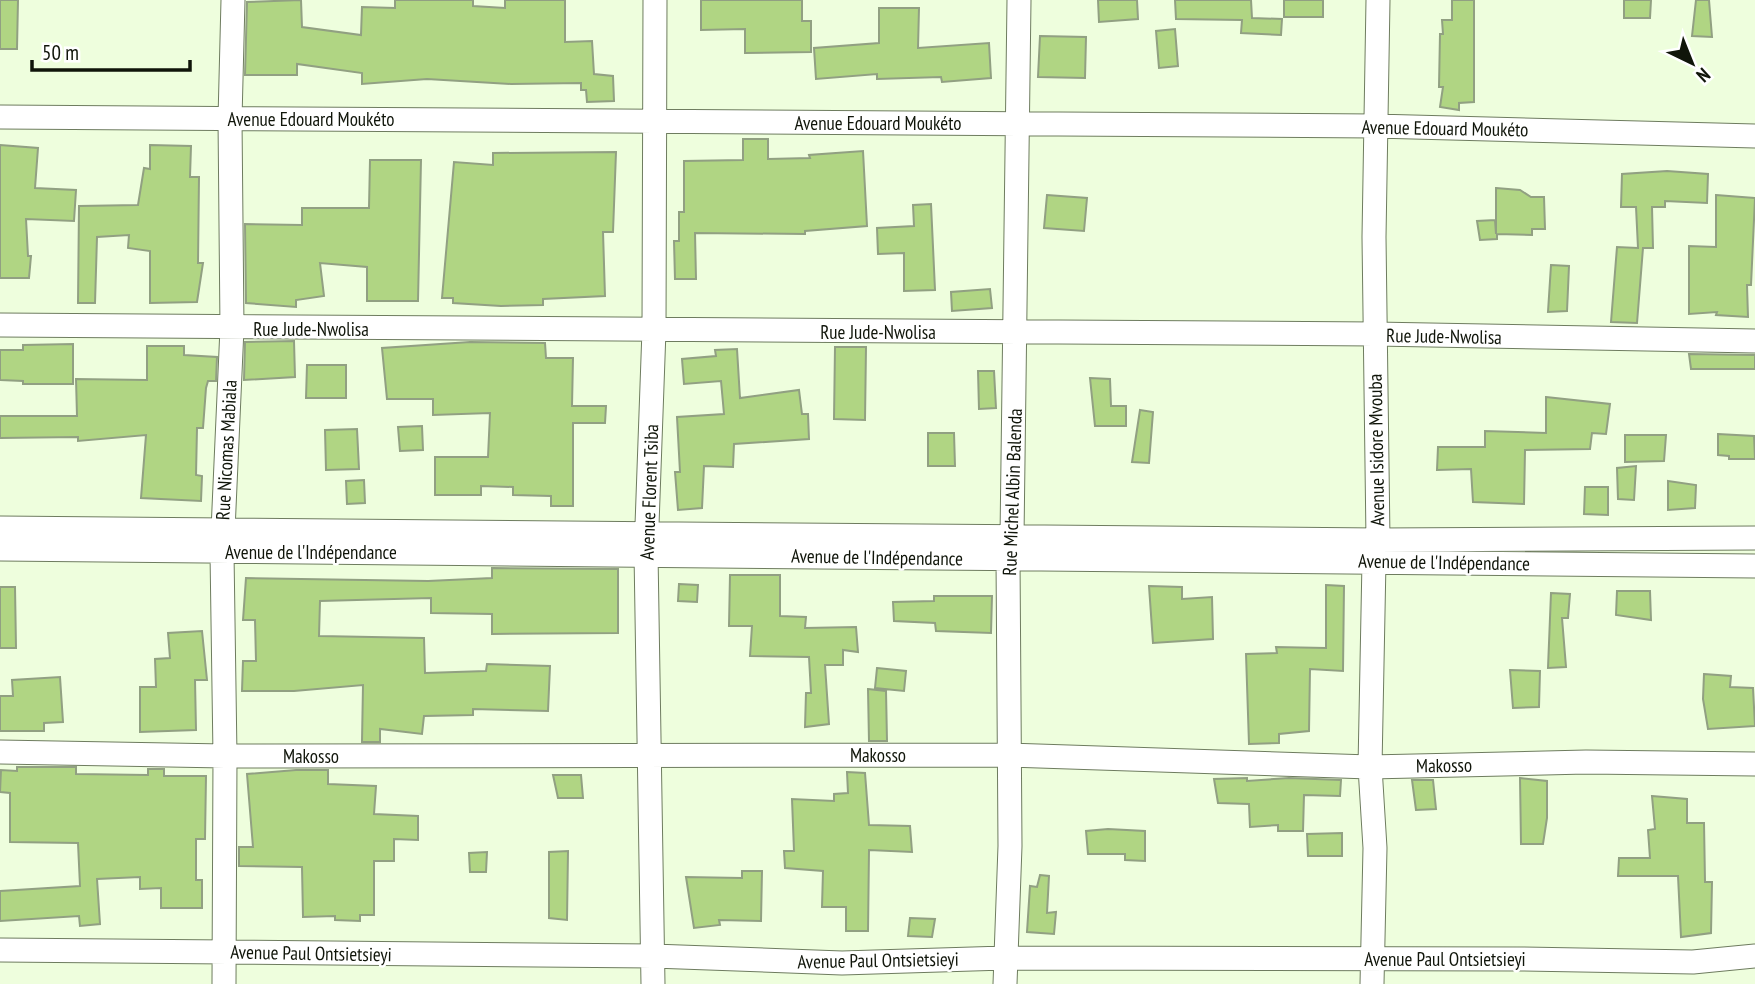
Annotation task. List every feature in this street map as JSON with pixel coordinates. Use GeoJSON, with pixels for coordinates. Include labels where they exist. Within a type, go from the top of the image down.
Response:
{"type":"FeatureCollection","features":[{"type":"Feature","properties":{"kind":"street","name":"Rue Nicomas Mabiala"},"geometry":{"type":"LineString","coordinates":[[224,984],[222,530],[232,328],[230,119],[233,0]]}},
{"type":"Feature","properties":{"kind":"street","name":"Avenue Florent Tsiba"},"geometry":{"type":"LineString","coordinates":[[653,984],[647,542],[654,330],[655,0]]}},
{"type":"Feature","properties":{"kind":"street","name":"Rue Michel Albin Balenda"},"geometry":{"type":"LineString","coordinates":[[1005,984],[1010,846],[1010,547],[1017,333],[1019,0]]}},
{"type":"Feature","properties":{"kind":"street","name":"Avenue Isidore Mvouba"},"geometry":{"type":"LineString","coordinates":[[1371,984],[1375,848],[1370,767],[1376,551],[1375,126],[1378,0]]}},
{"type":"Feature","properties":{"kind":"street","name":"Avenue Edouard Moukéto"},"geometry":{"type":"LineString","coordinates":[[0,117],[1375,126],[1755,136]]}},
{"type":"Feature","properties":{"kind":"street","name":"Rue Jude-Nwolisa"},"geometry":{"type":"LineString","coordinates":[[0,325],[1375,334],[1755,341]]}},
{"type":"Feature","properties":{"kind":"street","name":"Avenue de l'Indépendance"},"geometry":{"type":"LineString","coordinates":[[0,528],[222,530],[647,542],[1376,551],[1755,566]]}},
{"type":"Feature","properties":{"kind":"street","name":"Avenue de l'Indépendance"},"geometry":{"type":"LineString","coordinates":[[1376,551],[1755,538]]}},
{"type":"Feature","properties":{"kind":"street","name":"Avenue de l'Indépendance"},"geometry":{"type":"LineString","coordinates":[[0,549],[222,553],[647,542]]}},
{"type":"Feature","properties":{"kind":"street","name":"Makosso"},"geometry":{"type":"LineString","coordinates":[[0,752],[225,756],[1009,755],[1370,767],[1586,762],[1755,764]]}},
{"type":"Feature","properties":{"kind":"street","name":"Avenue Paul Ontsietsieyi"},"geometry":{"type":"LineString","coordinates":[[0,950],[653,956],[842,963],[1005,958],[1524,959],[1693,973],[1755,956]]}},
{"type":"Feature","properties":{"kind":"building"},"geometry":{"type":"Polygon","coordinates":[[[0,0],[18,0],[17,49],[0,49],[0,0]]]}},
{"type":"Feature","properties":{"kind":"building"},"geometry":{"type":"Polygon","coordinates":[[[301,0],[302,27],[361,35],[362,7],[395,8],[395,0],[473,0],[473,6],[505,8],[505,0],[565,0],[565,42],[592,41],[594,74],[613,76],[614,101],[587,102],[586,90],[581,90],[581,83],[511,84],[427,79],[362,84],[362,73],[297,64],[297,75],[245,75],[247,2],[301,0]]]}},
{"type":"Feature","properties":{"kind":"building"},"geometry":{"type":"Polygon","coordinates":[[[701,0],[802,0],[802,21],[811,21],[811,52],[745,53],[745,29],[701,30],[701,0]]]}},
{"type":"Feature","properties":{"kind":"building"},"geometry":{"type":"Polygon","coordinates":[[[1098,0],[1137,0],[1138,19],[1099,22],[1098,0]]]}},
{"type":"Feature","properties":{"kind":"building"},"geometry":{"type":"Polygon","coordinates":[[[1175,0],[1251,0],[1252,18],[1282,19],[1281,35],[1241,33],[1242,20],[1176,19],[1175,0]]]}},
{"type":"Feature","properties":{"kind":"building"},"geometry":{"type":"Polygon","coordinates":[[[1284,0],[1323,0],[1323,17],[1284,17],[1284,0]]]}},
{"type":"Feature","properties":{"kind":"building"},"geometry":{"type":"Polygon","coordinates":[[[1452,0],[1474,0],[1474,102],[1459,103],[1459,110],[1440,107],[1443,87],[1439,87],[1440,34],[1443,34],[1442,20],[1452,20],[1452,0]]]}},
{"type":"Feature","properties":{"kind":"building"},"geometry":{"type":"Polygon","coordinates":[[[1624,0],[1651,0],[1650,18],[1624,18],[1624,0]]]}},
{"type":"Feature","properties":{"kind":"building"},"geometry":{"type":"Polygon","coordinates":[[[1696,0],[1709,0],[1712,37],[1692,36],[1696,0]]]}},
{"type":"Feature","properties":{"kind":"building"},"geometry":{"type":"Polygon","coordinates":[[[879,8],[919,8],[918,48],[989,43],[991,78],[942,82],[941,77],[877,79],[877,74],[816,79],[814,48],[879,43],[879,8]]]}},
{"type":"Feature","properties":{"kind":"building"},"geometry":{"type":"Polygon","coordinates":[[[1175,29],[1178,66],[1159,68],[1156,31],[1175,29]]]}},
{"type":"Feature","properties":{"kind":"building"},"geometry":{"type":"Polygon","coordinates":[[[1040,36],[1086,37],[1085,78],[1038,77],[1040,36]]]}},
{"type":"Feature","properties":{"kind":"building"},"geometry":{"type":"Polygon","coordinates":[[[743,139],[768,139],[768,159],[810,158],[809,155],[863,151],[867,226],[805,231],[805,234],[695,233],[696,279],[675,279],[674,241],[679,241],[679,212],[684,212],[684,161],[743,160],[743,139]]]}},
{"type":"Feature","properties":{"kind":"building"},"geometry":{"type":"Polygon","coordinates":[[[0,145],[38,148],[35,188],[76,190],[74,221],[26,219],[28,256],[31,256],[29,278],[0,278],[0,145]]]}},
{"type":"Feature","properties":{"kind":"building"},"geometry":{"type":"Polygon","coordinates":[[[150,145],[191,146],[190,177],[199,177],[198,263],[203,263],[197,302],[150,303],[150,251],[128,248],[129,235],[97,237],[95,303],[78,303],[79,206],[138,205],[144,168],[150,169],[150,145]]]}},
{"type":"Feature","properties":{"kind":"building"},"geometry":{"type":"Polygon","coordinates":[[[616,152],[613,232],[603,232],[605,296],[543,299],[543,305],[501,306],[453,303],[453,298],[442,298],[454,162],[493,165],[493,153],[616,152]]]}},
{"type":"Feature","properties":{"kind":"building"},"geometry":{"type":"Polygon","coordinates":[[[370,160],[421,160],[418,301],[367,301],[367,267],[320,263],[324,296],[296,300],[296,307],[246,303],[245,224],[302,225],[302,208],[369,208],[370,160]]]}},
{"type":"Feature","properties":{"kind":"building"},"geometry":{"type":"Polygon","coordinates":[[[1667,171],[1708,174],[1707,203],[1665,201],[1665,207],[1652,207],[1653,248],[1643,248],[1637,323],[1611,322],[1617,247],[1638,248],[1636,207],[1621,207],[1622,174],[1667,171]]]}},
{"type":"Feature","properties":{"kind":"building"},"geometry":{"type":"Polygon","coordinates":[[[1496,188],[1520,190],[1531,197],[1544,197],[1545,229],[1532,229],[1532,235],[1497,234],[1497,239],[1480,240],[1477,221],[1495,220],[1496,234],[1496,188]]]}},
{"type":"Feature","properties":{"kind":"building"},"geometry":{"type":"Polygon","coordinates":[[[1047,195],[1087,198],[1084,231],[1044,228],[1047,195]]]}},
{"type":"Feature","properties":{"kind":"building"},"geometry":{"type":"Polygon","coordinates":[[[1716,195],[1755,198],[1751,285],[1747,285],[1748,317],[1716,315],[1717,312],[1689,314],[1689,246],[1716,247],[1716,195]]]}},
{"type":"Feature","properties":{"kind":"building"},"geometry":{"type":"Polygon","coordinates":[[[931,204],[935,290],[904,291],[904,253],[878,254],[877,228],[914,226],[913,205],[931,204]]]}},
{"type":"Feature","properties":{"kind":"building"},"geometry":{"type":"Polygon","coordinates":[[[1551,265],[1569,266],[1567,311],[1548,312],[1551,265]]]}},
{"type":"Feature","properties":{"kind":"building"},"geometry":{"type":"Polygon","coordinates":[[[990,289],[992,308],[952,311],[951,292],[990,289]]]}},
{"type":"Feature","properties":{"kind":"building"},"geometry":{"type":"Polygon","coordinates":[[[294,341],[295,377],[244,380],[245,342],[294,341]]]}},
{"type":"Feature","properties":{"kind":"building"},"geometry":{"type":"Polygon","coordinates":[[[470,342],[545,343],[546,358],[573,358],[572,406],[606,406],[605,423],[573,423],[573,506],[551,506],[551,496],[513,495],[513,487],[481,486],[481,495],[435,495],[435,457],[488,457],[490,413],[433,415],[433,399],[387,399],[382,348],[470,342]]]}},
{"type":"Feature","properties":{"kind":"building"},"geometry":{"type":"Polygon","coordinates":[[[73,344],[73,384],[23,384],[23,381],[0,380],[0,350],[23,350],[23,345],[73,344]]]}},
{"type":"Feature","properties":{"kind":"building"},"geometry":{"type":"Polygon","coordinates":[[[147,346],[184,346],[184,355],[217,357],[216,381],[208,381],[206,388],[203,428],[197,428],[196,475],[202,476],[201,501],[141,498],[146,435],[78,441],[78,437],[0,438],[0,416],[77,416],[76,379],[147,380],[147,346]]]}},
{"type":"Feature","properties":{"kind":"building"},"geometry":{"type":"Polygon","coordinates":[[[835,347],[866,347],[865,420],[834,419],[835,347]]]}},
{"type":"Feature","properties":{"kind":"building"},"geometry":{"type":"Polygon","coordinates":[[[737,349],[740,398],[799,390],[802,414],[808,414],[809,439],[734,444],[733,467],[704,466],[702,508],[678,510],[675,472],[680,472],[677,417],[724,414],[721,381],[684,384],[682,359],[716,356],[715,350],[737,349]]]}},
{"type":"Feature","properties":{"kind":"building"},"geometry":{"type":"Polygon","coordinates":[[[1689,354],[1755,355],[1755,369],[1691,369],[1689,354]]]}},
{"type":"Feature","properties":{"kind":"building"},"geometry":{"type":"Polygon","coordinates":[[[307,365],[346,365],[346,398],[306,398],[307,365]]]}},
{"type":"Feature","properties":{"kind":"building"},"geometry":{"type":"Polygon","coordinates":[[[978,371],[994,371],[996,408],[979,409],[978,371]]]}},
{"type":"Feature","properties":{"kind":"building"},"geometry":{"type":"Polygon","coordinates":[[[1090,378],[1110,379],[1111,406],[1126,406],[1126,426],[1095,426],[1090,378]]]}},
{"type":"Feature","properties":{"kind":"building"},"geometry":{"type":"Polygon","coordinates":[[[1546,397],[1610,404],[1606,434],[1592,433],[1590,449],[1525,450],[1524,504],[1473,502],[1471,469],[1437,470],[1438,447],[1485,447],[1485,431],[1546,433],[1546,397]]]}},
{"type":"Feature","properties":{"kind":"building"},"geometry":{"type":"Polygon","coordinates":[[[1140,410],[1153,412],[1149,463],[1132,462],[1140,410]]]}},
{"type":"Feature","properties":{"kind":"building"},"geometry":{"type":"Polygon","coordinates":[[[422,426],[423,450],[400,451],[398,427],[422,426]]]}},
{"type":"Feature","properties":{"kind":"building"},"geometry":{"type":"Polygon","coordinates":[[[357,429],[359,469],[326,470],[325,430],[357,429]]]}},
{"type":"Feature","properties":{"kind":"building"},"geometry":{"type":"Polygon","coordinates":[[[928,433],[954,433],[955,466],[928,466],[928,433]]]}},
{"type":"Feature","properties":{"kind":"building"},"geometry":{"type":"Polygon","coordinates":[[[1718,434],[1754,436],[1755,459],[1729,459],[1729,456],[1718,455],[1718,434]]]}},
{"type":"Feature","properties":{"kind":"building"},"geometry":{"type":"Polygon","coordinates":[[[1625,435],[1666,435],[1664,461],[1625,462],[1625,435]]]}},
{"type":"Feature","properties":{"kind":"building"},"geometry":{"type":"Polygon","coordinates":[[[1636,466],[1634,500],[1618,499],[1617,468],[1636,466]]]}},
{"type":"Feature","properties":{"kind":"building"},"geometry":{"type":"Polygon","coordinates":[[[364,480],[365,503],[347,504],[346,481],[364,480]]]}},
{"type":"Feature","properties":{"kind":"building"},"geometry":{"type":"Polygon","coordinates":[[[1668,481],[1696,485],[1695,508],[1668,510],[1668,481]]]}},
{"type":"Feature","properties":{"kind":"building"},"geometry":{"type":"Polygon","coordinates":[[[1585,487],[1608,487],[1608,515],[1584,514],[1585,487]]]}},
{"type":"Feature","properties":{"kind":"building"},"geometry":{"type":"Polygon","coordinates":[[[492,568],[618,569],[618,633],[492,634],[492,614],[431,613],[431,598],[320,601],[319,636],[424,638],[425,673],[486,671],[487,664],[550,666],[548,711],[473,709],[473,715],[424,716],[422,734],[380,729],[380,742],[362,742],[363,685],[294,691],[242,691],[243,661],[256,661],[255,620],[243,620],[246,578],[428,581],[492,578],[492,568]]]}},
{"type":"Feature","properties":{"kind":"building"},"geometry":{"type":"Polygon","coordinates":[[[730,575],[780,575],[780,616],[806,617],[805,628],[856,627],[858,652],[843,650],[843,665],[825,665],[829,724],[805,727],[806,693],[811,693],[809,657],[750,656],[752,626],[729,626],[730,575]]]}},
{"type":"Feature","properties":{"kind":"building"},"geometry":{"type":"Polygon","coordinates":[[[679,584],[698,585],[697,602],[678,601],[679,584]]]}},
{"type":"Feature","properties":{"kind":"building"},"geometry":{"type":"Polygon","coordinates":[[[1326,585],[1344,586],[1343,671],[1310,669],[1309,731],[1279,734],[1279,743],[1249,744],[1246,654],[1277,653],[1276,647],[1326,648],[1326,585]]]}},
{"type":"Feature","properties":{"kind":"building"},"geometry":{"type":"Polygon","coordinates":[[[1149,586],[1182,587],[1182,599],[1212,597],[1213,639],[1153,643],[1149,586]]]}},
{"type":"Feature","properties":{"kind":"building"},"geometry":{"type":"Polygon","coordinates":[[[0,587],[15,587],[16,648],[0,648],[0,587]]]}},
{"type":"Feature","properties":{"kind":"building"},"geometry":{"type":"Polygon","coordinates":[[[1617,591],[1650,591],[1651,620],[1616,615],[1617,591]]]}},
{"type":"Feature","properties":{"kind":"building"},"geometry":{"type":"Polygon","coordinates":[[[1551,593],[1570,594],[1568,618],[1562,618],[1566,667],[1548,668],[1551,593]]]}},
{"type":"Feature","properties":{"kind":"building"},"geometry":{"type":"Polygon","coordinates":[[[934,596],[992,596],[991,633],[936,631],[935,623],[894,621],[893,602],[934,601],[934,596]]]}},
{"type":"Feature","properties":{"kind":"building"},"geometry":{"type":"Polygon","coordinates":[[[202,631],[207,680],[195,680],[196,730],[140,732],[140,687],[156,687],[155,659],[170,658],[168,633],[202,631]]]}},
{"type":"Feature","properties":{"kind":"building"},"geometry":{"type":"Polygon","coordinates":[[[877,668],[906,671],[904,691],[875,688],[877,668]]]}},
{"type":"Feature","properties":{"kind":"building"},"geometry":{"type":"Polygon","coordinates":[[[1510,670],[1540,671],[1539,707],[1513,708],[1510,670]]]}},
{"type":"Feature","properties":{"kind":"building"},"geometry":{"type":"Polygon","coordinates":[[[1704,674],[1731,676],[1730,687],[1753,688],[1755,726],[1708,729],[1703,699],[1704,674]]]}},
{"type":"Feature","properties":{"kind":"building"},"geometry":{"type":"Polygon","coordinates":[[[60,677],[63,722],[44,723],[44,731],[0,731],[0,696],[13,696],[12,680],[60,677]]]}},
{"type":"Feature","properties":{"kind":"building"},"geometry":{"type":"Polygon","coordinates":[[[868,689],[886,691],[887,741],[869,741],[868,689]]]}},
{"type":"Feature","properties":{"kind":"building"},"geometry":{"type":"Polygon","coordinates":[[[17,767],[76,767],[76,774],[148,775],[148,769],[164,769],[164,776],[206,776],[205,839],[196,839],[196,880],[202,880],[202,908],[161,908],[161,888],[140,889],[140,877],[97,879],[100,924],[80,926],[79,916],[0,921],[0,891],[80,886],[78,843],[10,842],[10,793],[0,792],[1,770],[17,771],[17,767]]]}},
{"type":"Feature","properties":{"kind":"building"},"geometry":{"type":"Polygon","coordinates":[[[328,770],[328,784],[376,786],[374,814],[418,816],[418,840],[394,839],[394,861],[374,861],[374,915],[360,915],[360,921],[335,920],[335,916],[303,917],[302,867],[239,866],[239,847],[253,847],[247,774],[328,770]]]}},
{"type":"Feature","properties":{"kind":"building"},"geometry":{"type":"Polygon","coordinates":[[[847,772],[865,773],[869,825],[910,826],[912,852],[869,850],[868,931],[846,931],[846,907],[822,907],[823,871],[785,868],[784,851],[794,851],[792,799],[834,801],[834,794],[848,793],[847,772]]]}},
{"type":"Feature","properties":{"kind":"building"},"geometry":{"type":"Polygon","coordinates":[[[553,775],[581,775],[583,798],[558,798],[553,775]]]}},
{"type":"Feature","properties":{"kind":"building"},"geometry":{"type":"Polygon","coordinates":[[[1247,778],[1247,781],[1289,778],[1341,780],[1340,796],[1304,795],[1303,831],[1278,831],[1278,825],[1250,827],[1249,804],[1218,803],[1214,779],[1247,778]]]}},
{"type":"Feature","properties":{"kind":"building"},"geometry":{"type":"Polygon","coordinates":[[[1520,778],[1547,781],[1547,818],[1543,844],[1521,844],[1520,778]]]}},
{"type":"Feature","properties":{"kind":"building"},"geometry":{"type":"Polygon","coordinates":[[[1412,780],[1433,780],[1436,809],[1416,810],[1412,780]]]}},
{"type":"Feature","properties":{"kind":"building"},"geometry":{"type":"Polygon","coordinates":[[[1652,796],[1687,799],[1687,823],[1704,823],[1705,882],[1712,882],[1711,933],[1681,937],[1678,876],[1618,876],[1619,858],[1650,858],[1648,830],[1655,829],[1652,796]]]}},
{"type":"Feature","properties":{"kind":"building"},"geometry":{"type":"Polygon","coordinates":[[[1086,831],[1145,831],[1145,861],[1125,860],[1125,854],[1088,854],[1086,831]]]}},
{"type":"Feature","properties":{"kind":"building"},"geometry":{"type":"Polygon","coordinates":[[[1342,833],[1342,856],[1308,856],[1307,834],[1342,833]]]}},
{"type":"Feature","properties":{"kind":"building"},"geometry":{"type":"Polygon","coordinates":[[[568,851],[567,920],[549,918],[549,852],[568,851]]]}},
{"type":"Feature","properties":{"kind":"building"},"geometry":{"type":"Polygon","coordinates":[[[487,852],[486,872],[470,872],[469,853],[487,852]]]}},
{"type":"Feature","properties":{"kind":"building"},"geometry":{"type":"Polygon","coordinates":[[[742,871],[762,871],[761,921],[719,920],[720,925],[694,928],[686,877],[742,878],[742,871]]]}},
{"type":"Feature","properties":{"kind":"building"},"geometry":{"type":"Polygon","coordinates":[[[1040,875],[1049,876],[1047,913],[1056,912],[1054,934],[1027,932],[1030,886],[1037,887],[1040,875]]]}},
{"type":"Feature","properties":{"kind":"building"},"geometry":{"type":"Polygon","coordinates":[[[910,918],[935,919],[932,937],[908,936],[910,918]]]}}]}
